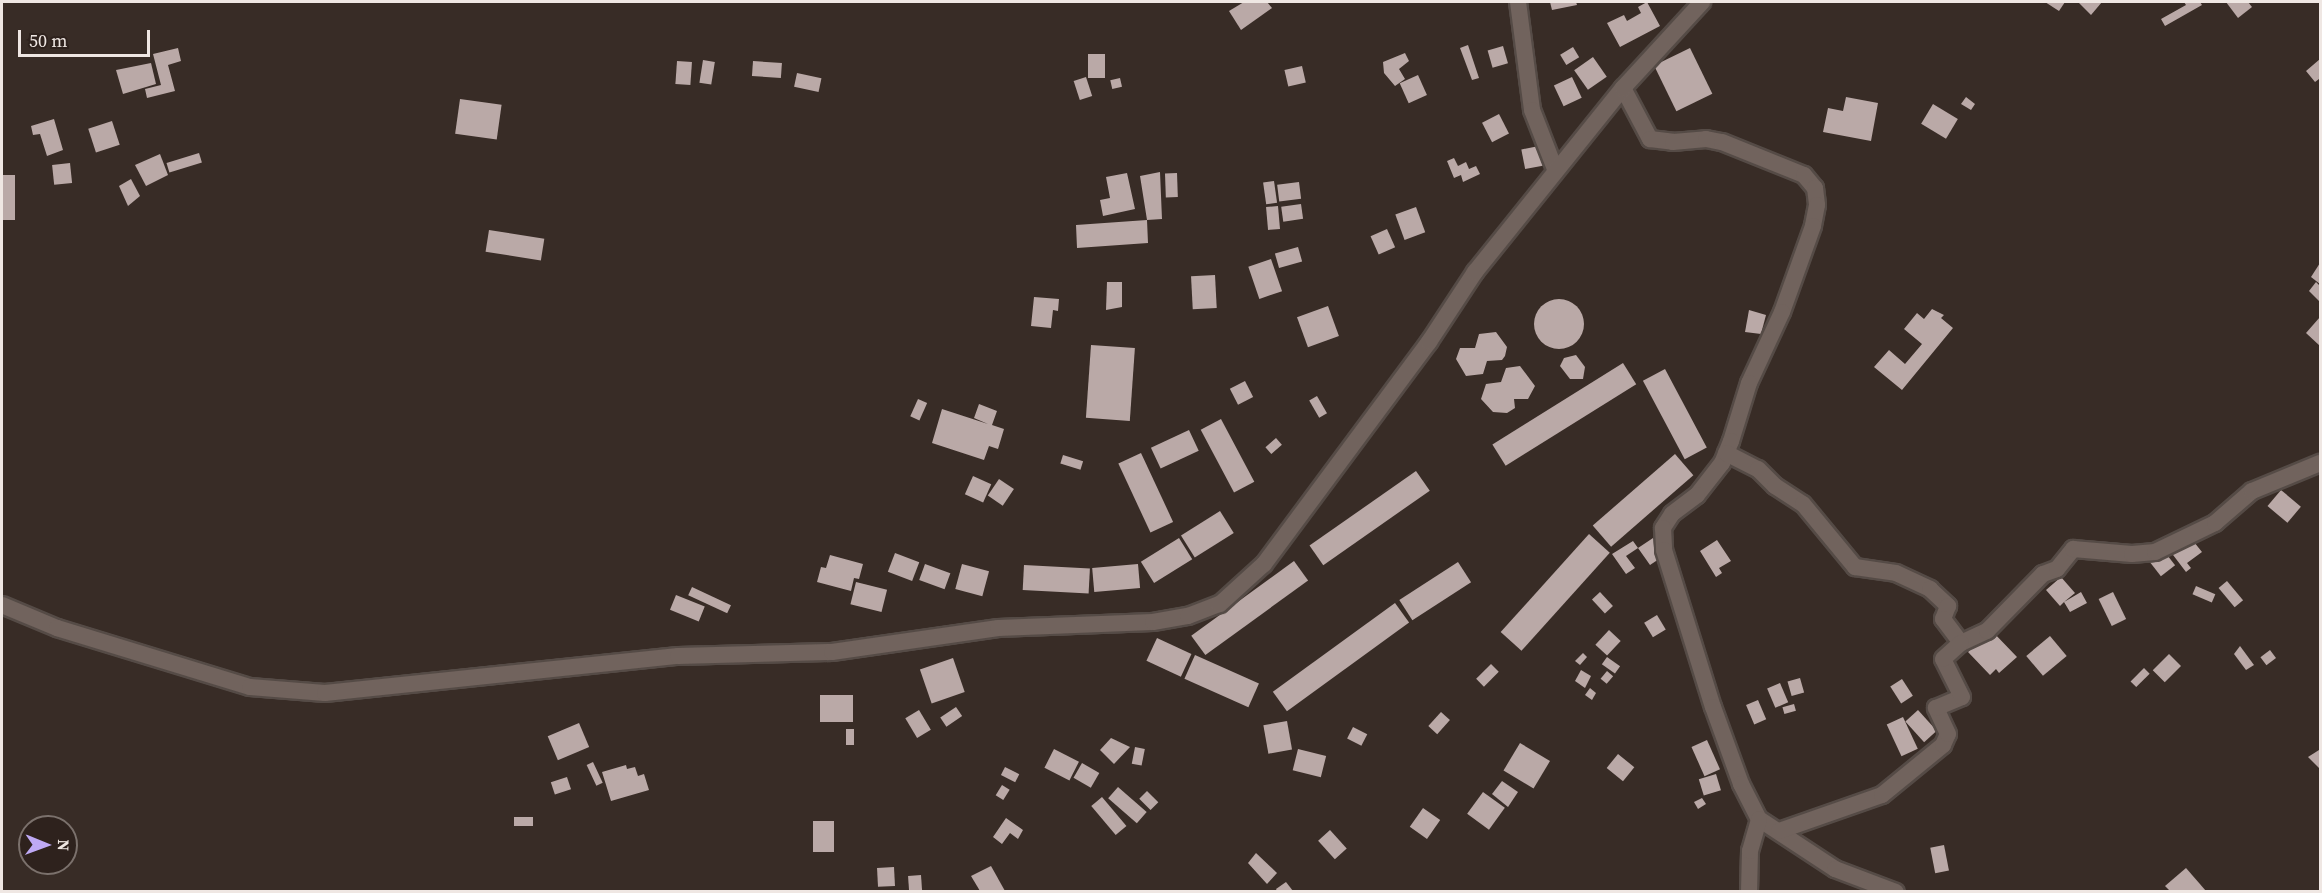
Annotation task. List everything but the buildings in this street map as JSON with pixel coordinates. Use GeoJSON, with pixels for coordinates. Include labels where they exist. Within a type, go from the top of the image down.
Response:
{"type":"FeatureCollection","features":[{"type":"Feature","properties":{"kind":"street"},"geometry":{"type":"LineString","coordinates":[[1518,2],[1532,110],[1555,169]]}},
{"type":"Feature","properties":{"kind":"street"},"geometry":{"type":"LineString","coordinates":[[2,605],[57,628],[250,687],[325,693],[678,656],[832,652],[998,628],[1153,622],[1188,616],[1220,604],[1264,564],[1429,342],[1475,272],[1555,169],[1623,88],[1702,2]]}},
{"type":"Feature","properties":{"kind":"street"},"geometry":{"type":"LineString","coordinates":[[1623,88],[1650,139],[1673,142],[1706,139],[1722,142],[1804,175],[1815,188],[1817,205],[1813,226],[1782,312],[1749,383],[1722,463],[1697,495],[1672,514],[1663,528],[1664,550],[1713,707],[1741,784],[1759,819],[1834,869],[1896,891]]}},
{"type":"Feature","properties":{"kind":"street"},"geometry":{"type":"LineString","coordinates":[[1726,453],[1758,469],[1775,486],[1803,504],[1855,567],[1896,573],[1930,589],[1948,606],[1943,619],[1961,643]]}},
{"type":"Feature","properties":{"kind":"street"},"geometry":{"type":"LineString","coordinates":[[1779,831],[1882,795],[1943,745],[1948,734],[1936,708],[1962,697],[1943,658],[1961,643],[1987,631],[2043,574],[2058,569],[2073,549],[2132,554],[2155,552],[2215,523],[2252,491],[2320,463]]}},
{"type":"Feature","properties":{"kind":"street"},"geometry":{"type":"LineString","coordinates":[[1749,891],[1750,851],[1759,819]]}}]}
